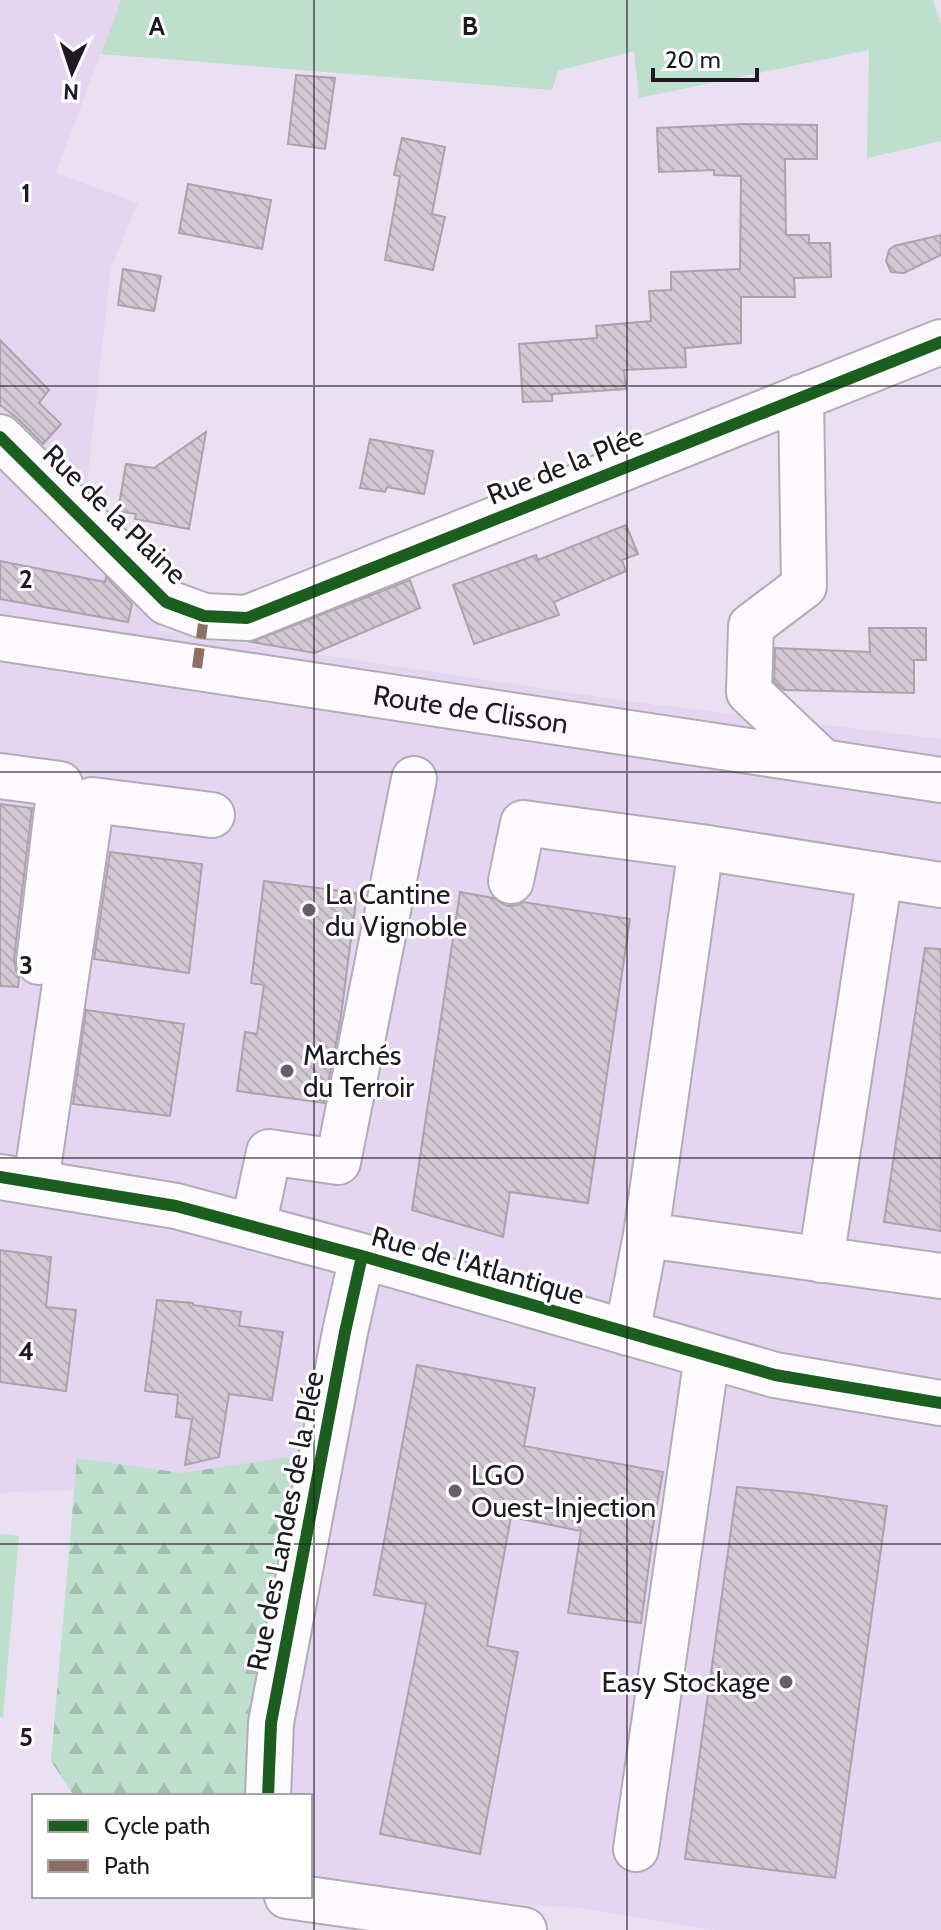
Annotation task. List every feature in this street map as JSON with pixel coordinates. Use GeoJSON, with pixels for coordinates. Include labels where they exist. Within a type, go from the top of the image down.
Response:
{"type":"FeatureCollection","features":[{"type":"Feature","properties":{"kind":"street","name":"Rue de la Plée"},"geometry":{"type":"LineString","coordinates":[[204,616],[247,618],[941,342]]}},
{"type":"Feature","properties":{"kind":"street"},"geometry":{"type":"LineString","coordinates":[[801,397],[804,586],[751,626],[749,692],[823,762]]}},
{"type":"Feature","properties":{"kind":"street","name":"Rue de la Plaine"},"geometry":{"type":"LineString","coordinates":[[0,437],[166,602],[204,616]]}},
{"type":"Feature","properties":{"kind":"street","name":"Route de Clisson"},"geometry":{"type":"LineString","coordinates":[[0,638],[941,780]]}},
{"type":"Feature","properties":{"kind":"street"},"geometry":{"type":"LineString","coordinates":[[0,776],[60,784],[16,1179]]}},
{"type":"Feature","properties":{"kind":"street"},"geometry":{"type":"LineString","coordinates":[[253,1227],[269,1152],[338,1162],[414,779]]}},
{"type":"Feature","properties":{"kind":"street"},"geometry":{"type":"LineString","coordinates":[[16,1179],[92,800],[212,815]]}},
{"type":"Feature","properties":{"kind":"street"},"geometry":{"type":"LineString","coordinates":[[511,881],[523,823],[941,885]]}},
{"type":"Feature","properties":{"kind":"street"},"geometry":{"type":"LineString","coordinates":[[627,1333],[646,1235],[701,847]]}},
{"type":"Feature","properties":{"kind":"street"},"geometry":{"type":"LineString","coordinates":[[821,1260],[880,875]]}},
{"type":"Feature","properties":{"kind":"street","name":"Rue de l'Atlantique"},"geometry":{"type":"LineString","coordinates":[[16,1179],[176,1206],[775,1375],[941,1403]]}},
{"type":"Feature","properties":{"kind":"street"},"geometry":{"type":"LineString","coordinates":[[646,1235],[941,1276]]}},
{"type":"Feature","properties":{"kind":"street","name":"Rue des Landes de la Plée"},"geometry":{"type":"LineString","coordinates":[[268,1794],[271,1723],[362,1256]]}},
{"type":"Feature","properties":{"kind":"street"},"geometry":{"type":"LineString","coordinates":[[636,1849],[707,1356]]}},
{"type":"Feature","properties":{"kind":"street"},"geometry":{"type":"LineString","coordinates":[[274,1898],[282,1930]]}},
{"type":"Feature","properties":{"kind":"street"},"geometry":{"type":"LineString","coordinates":[[301,1898],[524,1930]]}},
{"type":"Feature","properties":{"kind":"shaded area"},"geometry":{"type":"Polygon","coordinates":[[[0,0],[121,0],[56,173],[138,203],[111,268],[86,492],[173,576],[158,630],[619,700],[941,739],[941,1930],[715,1930],[586,1909],[389,1894],[312,1892],[312,1794],[251,1794],[250,1755],[293,1457],[182,1473],[78,1458],[74,1490],[0,1493],[0,0]]]}},
{"type":"Feature","properties":{"kind":"green space"},"geometry":{"type":"Polygon","coordinates":[[[121,0],[933,0],[941,24],[941,141],[867,158],[869,50],[639,98],[634,51],[558,71],[552,90],[101,54],[121,0]]]}},
{"type":"Feature","properties":{"kind":"green space"},"geometry":{"type":"Polygon","coordinates":[[[293,1456],[250,1755],[251,1794],[73,1794],[51,1761],[77,1458],[182,1473],[293,1456]]]}},
{"type":"Feature","properties":{"kind":"green space"},"geometry":{"type":"Polygon","coordinates":[[[0,1534],[19,1536],[3,1717],[0,1717],[0,1534]]]}},
{"type":"Feature","properties":{"kind":"building"},"geometry":{"type":"Polygon","coordinates":[[[296,75],[335,78],[325,149],[288,144],[296,75]]]}},
{"type":"Feature","properties":{"kind":"building"},"geometry":{"type":"Polygon","coordinates":[[[817,125],[817,159],[785,159],[786,235],[809,235],[809,243],[830,243],[831,277],[794,278],[795,297],[741,297],[741,343],[685,348],[686,367],[624,370],[626,389],[552,394],[552,401],[523,402],[519,344],[597,338],[596,326],[651,321],[649,291],[671,290],[671,272],[740,269],[741,176],[714,175],[714,170],[659,172],[657,128],[817,125]]]}},
{"type":"Feature","properties":{"kind":"building"},"geometry":{"type":"Polygon","coordinates":[[[402,138],[445,147],[432,214],[445,217],[433,270],[385,260],[400,176],[394,175],[402,138]]]}},
{"type":"Feature","properties":{"kind":"building"},"geometry":{"type":"Polygon","coordinates":[[[188,184],[271,200],[262,249],[179,233],[188,184]]]}},
{"type":"Feature","properties":{"kind":"building"},"geometry":{"type":"Polygon","coordinates":[[[941,235],[941,255],[904,273],[891,272],[886,261],[889,250],[894,246],[941,235]]]}},
{"type":"Feature","properties":{"kind":"building"},"geometry":{"type":"Polygon","coordinates":[[[123,269],[161,276],[154,311],[118,305],[123,269]]]}},
{"type":"Feature","properties":{"kind":"building"},"geometry":{"type":"Polygon","coordinates":[[[0,340],[49,390],[39,403],[61,424],[43,444],[0,405],[0,340]]]}},
{"type":"Feature","properties":{"kind":"building"},"geometry":{"type":"Polygon","coordinates":[[[206,432],[189,529],[135,519],[136,514],[118,511],[126,464],[154,468],[206,432]]]}},
{"type":"Feature","properties":{"kind":"building"},"geometry":{"type":"Polygon","coordinates":[[[370,439],[433,451],[424,494],[387,487],[385,492],[360,488],[370,439]]]}},
{"type":"Feature","properties":{"kind":"building"},"geometry":{"type":"Polygon","coordinates":[[[626,525],[638,554],[622,560],[626,571],[554,602],[559,615],[474,644],[453,585],[536,555],[538,560],[626,525]]]}},
{"type":"Feature","properties":{"kind":"building"},"geometry":{"type":"Polygon","coordinates":[[[0,561],[105,582],[106,577],[132,604],[128,622],[0,599],[0,561]]]}},
{"type":"Feature","properties":{"kind":"building"},"geometry":{"type":"Polygon","coordinates":[[[410,580],[420,608],[315,653],[251,642],[410,580]]]}},
{"type":"Feature","properties":{"kind":"building"},"geometry":{"type":"Polygon","coordinates":[[[869,628],[926,628],[926,660],[914,660],[914,693],[784,690],[774,682],[775,648],[870,652],[869,628]]]}},
{"type":"Feature","properties":{"kind":"building"},"geometry":{"type":"Polygon","coordinates":[[[0,804],[32,808],[14,959],[19,976],[18,987],[0,986],[0,804]]]}},
{"type":"Feature","properties":{"kind":"building"},"geometry":{"type":"Polygon","coordinates":[[[110,852],[202,864],[189,973],[94,959],[110,852]]]}},
{"type":"Feature","properties":{"kind":"building"},"geometry":{"type":"Polygon","coordinates":[[[264,881],[357,893],[340,1023],[324,1103],[237,1091],[245,1032],[257,1034],[264,985],[251,983],[264,881]]]}},
{"type":"Feature","properties":{"kind":"building"},"geometry":{"type":"Polygon","coordinates":[[[460,892],[493,898],[507,906],[523,902],[630,919],[588,1203],[510,1192],[503,1237],[412,1210],[460,892]]]}},
{"type":"Feature","properties":{"kind":"building"},"geometry":{"type":"Polygon","coordinates":[[[925,948],[941,949],[941,1231],[884,1222],[925,948]]]}},
{"type":"Feature","properties":{"kind":"building"},"geometry":{"type":"Polygon","coordinates":[[[86,1010],[184,1024],[170,1116],[73,1104],[86,1010]]]}},
{"type":"Feature","properties":{"kind":"building"},"geometry":{"type":"Polygon","coordinates":[[[0,1250],[51,1257],[46,1307],[76,1310],[66,1391],[0,1382],[0,1250]]]}},
{"type":"Feature","properties":{"kind":"building"},"geometry":{"type":"Polygon","coordinates":[[[157,1300],[241,1312],[239,1326],[283,1332],[272,1400],[229,1394],[219,1457],[185,1465],[192,1419],[176,1417],[178,1395],[145,1391],[157,1300]]]}},
{"type":"Feature","properties":{"kind":"building"},"geometry":{"type":"Polygon","coordinates":[[[417,1365],[535,1388],[524,1446],[663,1472],[650,1543],[641,1623],[568,1613],[581,1531],[511,1517],[487,1646],[518,1652],[480,1854],[380,1834],[426,1604],[374,1595],[417,1365]]]}},
{"type":"Feature","properties":{"kind":"building","name":"Easy Stockage"},"geometry":{"type":"Polygon","coordinates":[[[737,1487],[887,1506],[835,1878],[685,1859],[737,1487]]]}},
{"type":"Feature","properties":{"kind":"marked path"},"geometry":{"type":"LineString","coordinates":[[197,668],[204,616]]}},
{"type":"Feature","properties":{"kind":"cycle path"},"geometry":{"type":"LineString","coordinates":[[0,437],[166,602],[204,616],[247,618],[941,342]]}},
{"type":"Feature","properties":{"kind":"cycle path"},"geometry":{"type":"LineString","coordinates":[[0,1177],[176,1206],[775,1375],[941,1403]]}},
{"type":"Feature","properties":{"kind":"cycle path"},"geometry":{"type":"LineString","coordinates":[[268,1794],[271,1723],[362,1256]]}},
{"type":"Feature","properties":{"kind":"place","name":"La Cantine du Vignoble"},"geometry":{"type":"Point","coordinates":[309,910]}},
{"type":"Feature","properties":{"kind":"place","name":"Marchés du Terroir"},"geometry":{"type":"Point","coordinates":[287,1071]}},
{"type":"Feature","properties":{"kind":"place","name":"LGO Ouest-Injection"},"geometry":{"type":"Point","coordinates":[455,1491]}},
{"type":"Feature","properties":{"kind":"place","name":"Easy Stockage"},"geometry":{"type":"Point","coordinates":[786,1682]}}]}
